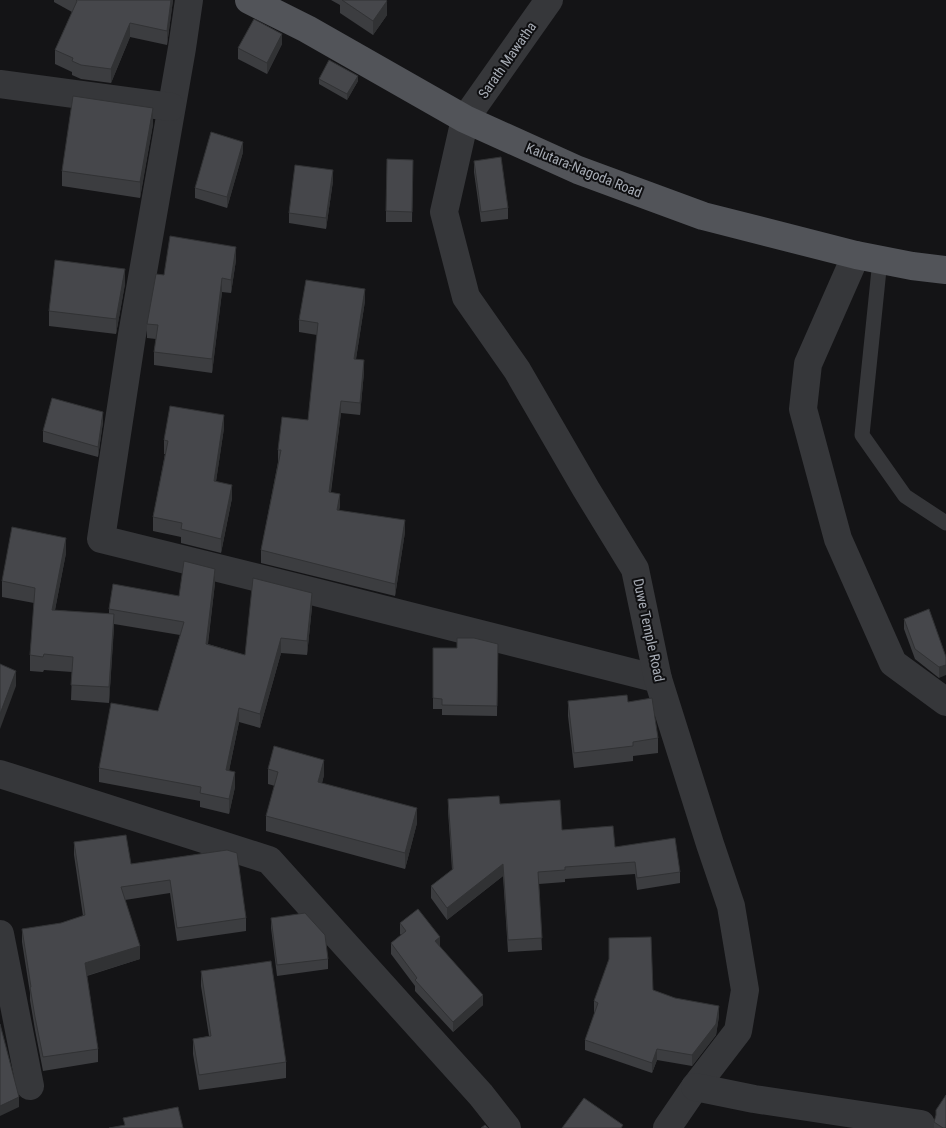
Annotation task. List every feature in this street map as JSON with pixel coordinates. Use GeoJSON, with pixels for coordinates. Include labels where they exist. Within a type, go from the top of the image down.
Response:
{"type":"FeatureCollection","features":[{"type":"Feature","properties":{"kind":"main road","name":"Kalutara-Nagoda Road"},"geometry":{"type":"LineString","coordinates":[[249,0],[307,29],[465,119],[578,170],[703,216],[868,257],[912,266],[946,270]]}},
{"type":"Feature","properties":{"kind":"street"},"geometry":{"type":"LineString","coordinates":[[189,0],[132,335],[101,539],[658,679]]}},
{"type":"Feature","properties":{"kind":"street","name":"Sarath Mawatha"},"geometry":{"type":"LineString","coordinates":[[465,119],[549,0]]}},
{"type":"Feature","properties":{"kind":"street"},"geometry":{"type":"LineString","coordinates":[[0,84],[171,107]]}},
{"type":"Feature","properties":{"kind":"street","name":"Duwe Temple Road"},"geometry":{"type":"LineString","coordinates":[[465,119],[444,212],[466,296],[517,370],[586,490],[635,569],[658,679],[731,906],[744,990],[738,1030],[666,1128]]}},
{"type":"Feature","properties":{"kind":"street"},"geometry":{"type":"LineString","coordinates":[[868,257],[808,364],[803,409],[838,540],[893,663],[946,702]]}},
{"type":"Feature","properties":{"kind":"street"},"geometry":{"type":"LineString","coordinates":[[0,774],[269,860],[481,1095],[507,1128]]}},
{"type":"Feature","properties":{"kind":"street"},"geometry":{"type":"LineString","coordinates":[[0,934],[30,1086]]}},
{"type":"Feature","properties":{"kind":"street"},"geometry":{"type":"LineString","coordinates":[[695,1087],[754,1099],[921,1124]]}},
{"type":"Feature","properties":{"kind":"lane"},"geometry":{"type":"LineString","coordinates":[[868,257],[862,435],[906,496],[946,523]]}},
{"type":"Feature","properties":{"kind":"building"},"geometry":{"type":"Polygon","coordinates":[[[76,0],[171,0],[167,31],[130,23],[111,69],[81,65],[72,61],[73,58],[55,50],[76,0]]]}},
{"type":"Feature","properties":{"kind":"building"},"geometry":{"type":"Polygon","coordinates":[[[342,0],[386,0],[387,1],[373,21],[342,0]]]}},
{"type":"Feature","properties":{"kind":"building"},"geometry":{"type":"Polygon","coordinates":[[[254,19],[282,34],[267,63],[238,48],[254,19]]]}},
{"type":"Feature","properties":{"kind":"building"},"geometry":{"type":"Polygon","coordinates":[[[329,60],[358,76],[347,94],[319,79],[329,60]]]}},
{"type":"Feature","properties":{"kind":"building"},"geometry":{"type":"Polygon","coordinates":[[[73,96],[153,108],[140,182],[62,171],[73,96]]]}},
{"type":"Feature","properties":{"kind":"building"},"geometry":{"type":"Polygon","coordinates":[[[211,132],[243,142],[227,197],[195,188],[211,132]]]}},
{"type":"Feature","properties":{"kind":"building"},"geometry":{"type":"Polygon","coordinates":[[[501,157],[508,208],[481,212],[474,161],[501,157]]]}},
{"type":"Feature","properties":{"kind":"building"},"geometry":{"type":"Polygon","coordinates":[[[387,159],[413,160],[412,212],[386,211],[387,159]]]}},
{"type":"Feature","properties":{"kind":"building"},"geometry":{"type":"Polygon","coordinates":[[[295,165],[333,170],[326,218],[289,213],[295,165]]]}},
{"type":"Feature","properties":{"kind":"building"},"geometry":{"type":"Polygon","coordinates":[[[170,236],[236,247],[231,280],[222,278],[212,359],[154,352],[158,325],[147,324],[156,274],[164,275],[170,236]]]}},
{"type":"Feature","properties":{"kind":"building"},"geometry":{"type":"Polygon","coordinates":[[[55,260],[125,269],[116,319],[49,311],[55,260]]]}},
{"type":"Feature","properties":{"kind":"building"},"geometry":{"type":"Polygon","coordinates":[[[306,280],[365,289],[354,359],[364,360],[360,403],[341,401],[329,492],[340,494],[337,510],[405,520],[395,584],[261,550],[281,450],[278,450],[282,417],[308,420],[318,323],[299,320],[306,280]]]}},
{"type":"Feature","properties":{"kind":"building"},"geometry":{"type":"Polygon","coordinates":[[[52,398],[103,412],[98,447],[43,431],[52,398]]]}},
{"type":"Feature","properties":{"kind":"building"},"geometry":{"type":"Polygon","coordinates":[[[170,406],[224,415],[214,481],[232,485],[221,539],[181,529],[182,523],[153,517],[168,441],[164,440],[170,406]]]}},
{"type":"Feature","properties":{"kind":"building"},"geometry":{"type":"Polygon","coordinates":[[[12,527],[66,538],[52,610],[114,614],[109,687],[71,685],[73,657],[44,654],[43,657],[30,655],[35,588],[2,581],[12,527]]]}},
{"type":"Feature","properties":{"kind":"building"},"geometry":{"type":"Polygon","coordinates":[[[184,561],[215,569],[206,644],[245,655],[253,578],[312,593],[307,641],[281,638],[260,714],[239,708],[226,770],[235,772],[229,799],[200,793],[201,787],[99,768],[111,703],[158,711],[184,622],[109,609],[113,584],[179,596],[184,561]]]}},
{"type":"Feature","properties":{"kind":"building"},"geometry":{"type":"Polygon","coordinates":[[[929,609],[946,657],[946,665],[939,667],[915,649],[904,619],[929,609]]]}},
{"type":"Feature","properties":{"kind":"building"},"geometry":{"type":"Polygon","coordinates":[[[457,638],[474,638],[498,644],[497,706],[442,705],[442,699],[433,698],[433,648],[457,648],[457,638]]]}},
{"type":"Feature","properties":{"kind":"building"},"geometry":{"type":"Polygon","coordinates":[[[0,664],[16,671],[0,714],[0,664]]]}},
{"type":"Feature","properties":{"kind":"building"},"geometry":{"type":"Polygon","coordinates":[[[627,695],[628,702],[652,698],[658,738],[633,742],[633,746],[574,753],[568,701],[627,695]]]}},
{"type":"Feature","properties":{"kind":"building"},"geometry":{"type":"Polygon","coordinates":[[[274,746],[324,760],[318,782],[417,808],[405,853],[266,816],[278,772],[268,769],[274,746]]]}},
{"type":"Feature","properties":{"kind":"building"},"geometry":{"type":"Polygon","coordinates":[[[499,796],[500,804],[560,800],[562,830],[613,826],[615,847],[675,838],[680,872],[637,878],[635,862],[565,867],[565,870],[538,872],[542,938],[508,940],[503,864],[447,908],[431,886],[453,869],[448,799],[499,796]]]}},
{"type":"Feature","properties":{"kind":"building"},"geometry":{"type":"Polygon","coordinates":[[[126,835],[131,864],[227,850],[237,853],[246,918],[177,928],[170,880],[121,887],[140,946],[85,963],[98,1049],[43,1057],[22,929],[61,923],[85,915],[74,842],[126,835]]]}},
{"type":"Feature","properties":{"kind":"building"},"geometry":{"type":"Polygon","coordinates":[[[418,909],[440,937],[435,941],[483,995],[453,1022],[415,980],[417,978],[391,943],[406,931],[400,923],[418,909]]]}},
{"type":"Feature","properties":{"kind":"building"},"geometry":{"type":"Polygon","coordinates":[[[305,913],[325,935],[328,959],[277,965],[271,918],[305,913]]]}},
{"type":"Feature","properties":{"kind":"building"},"geometry":{"type":"Polygon","coordinates":[[[651,937],[653,990],[675,998],[719,1006],[716,1024],[692,1055],[657,1049],[652,1063],[585,1040],[598,1003],[594,1001],[609,959],[609,938],[651,937]]]}},
{"type":"Feature","properties":{"kind":"building"},"geometry":{"type":"Polygon","coordinates":[[[271,961],[286,1062],[199,1075],[193,1039],[211,1036],[201,971],[271,961]]]}},
{"type":"Feature","properties":{"kind":"building"},"geometry":{"type":"Polygon","coordinates":[[[0,1024],[19,1097],[0,1106],[0,1024]]]}},
{"type":"Feature","properties":{"kind":"building"},"geometry":{"type":"Polygon","coordinates":[[[946,1095],[946,1128],[943,1128],[934,1122],[936,1110],[946,1095]]]}},
{"type":"Feature","properties":{"kind":"building"},"geometry":{"type":"Polygon","coordinates":[[[584,1098],[623,1125],[621,1128],[562,1128],[584,1098]]]}},
{"type":"Feature","properties":{"kind":"building"},"geometry":{"type":"Polygon","coordinates":[[[178,1107],[183,1128],[109,1128],[125,1125],[123,1118],[178,1107]]]}}]}
